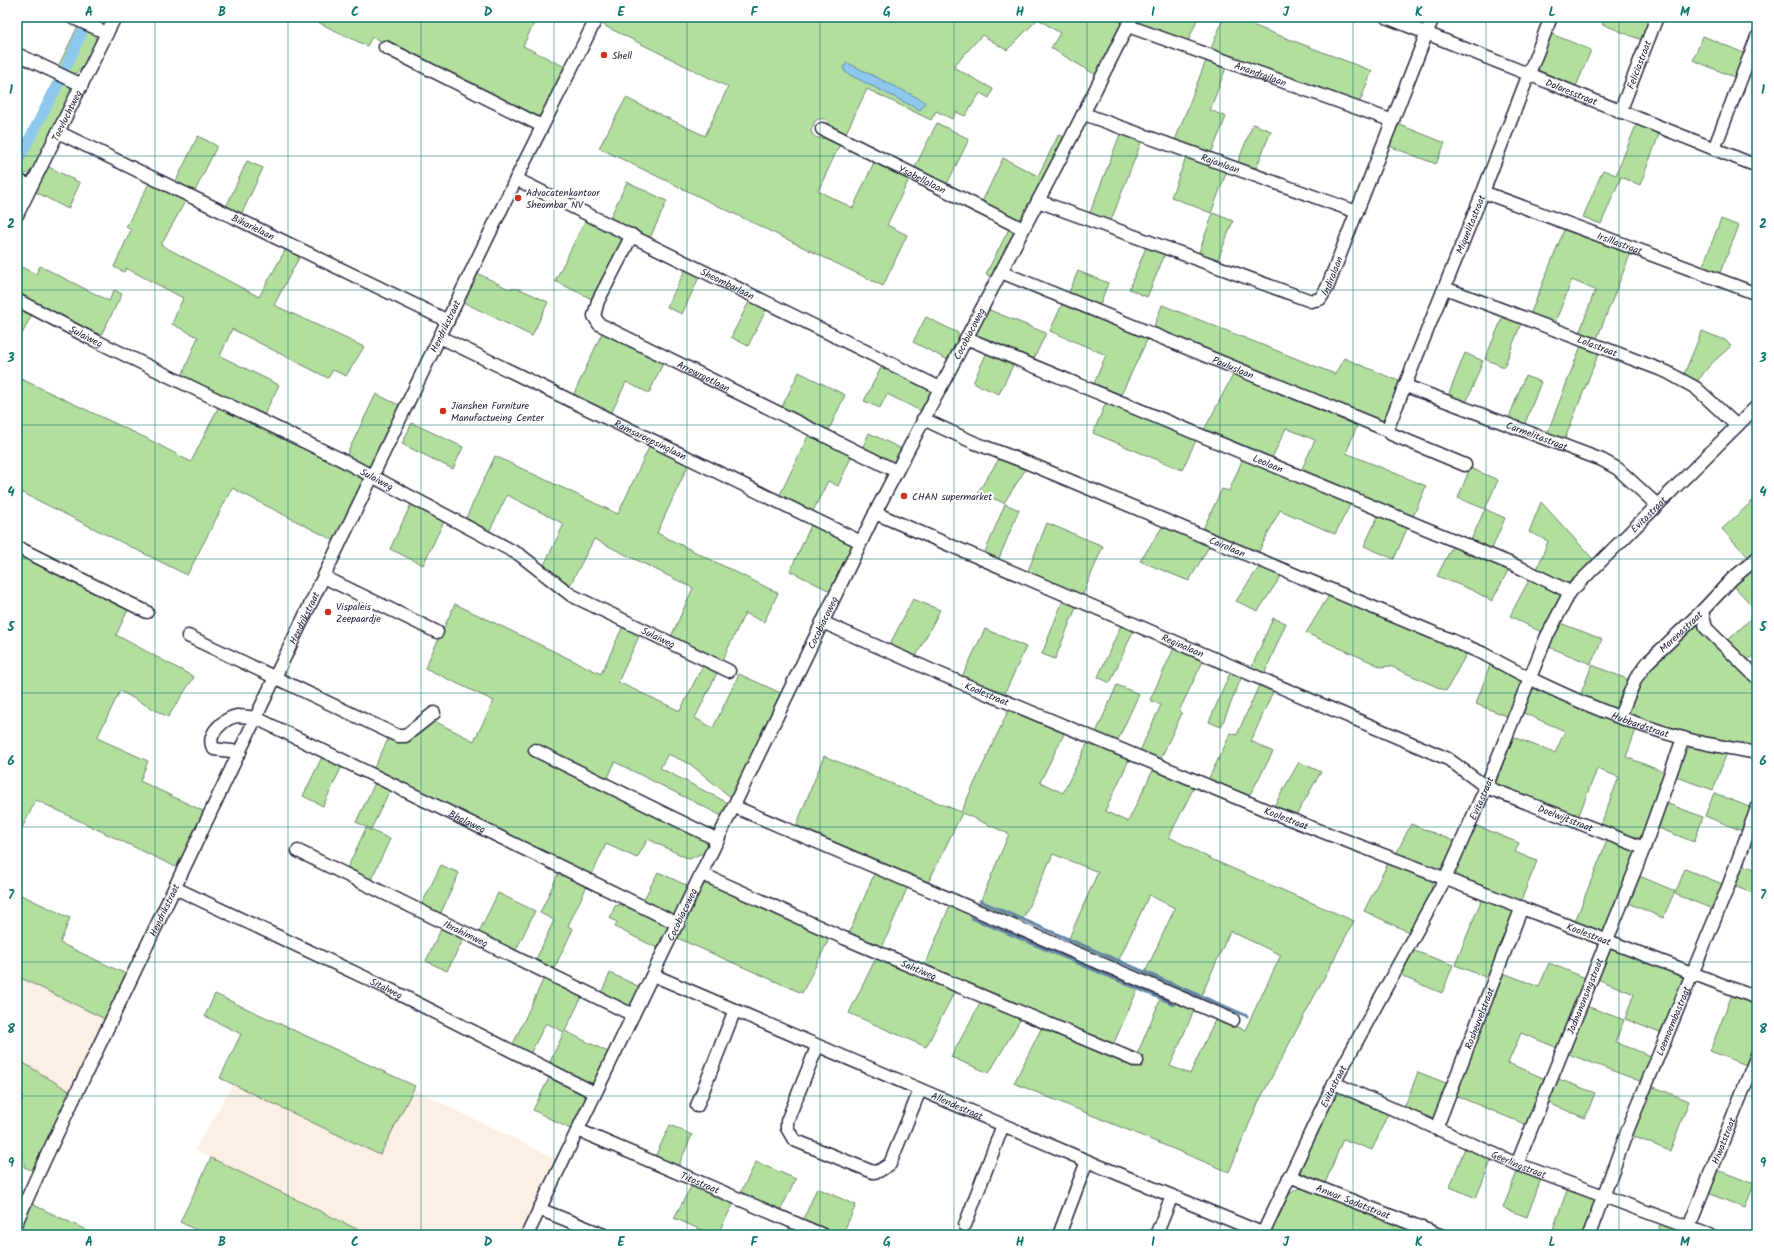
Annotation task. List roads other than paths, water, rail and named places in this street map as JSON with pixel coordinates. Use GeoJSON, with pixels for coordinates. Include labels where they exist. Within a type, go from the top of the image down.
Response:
{"type":"FeatureCollection","features":[{"type":"Feature","properties":{"kind":"street"},"geometry":{"type":"LineString","coordinates":[[71,17],[107,33]]}},
{"type":"Feature","properties":{"kind":"street","name":"Toevluchtweg"},"geometry":{"type":"LineString","coordinates":[[17,215],[115,17]]}},
{"type":"Feature","properties":{"kind":"street","name":"Hendrikstraat"},"geometry":{"type":"LineString","coordinates":[[17,1222],[51,1146],[274,678],[373,477],[516,179],[597,17]]}},
{"type":"Feature","properties":{"kind":"street","name":"Doloresstraat"},"geometry":{"type":"LineString","coordinates":[[1386,17],[1757,166]]}},
{"type":"Feature","properties":{"kind":"street","name":"Indiralaan"},"geometry":{"type":"LineString","coordinates":[[1038,201],[1311,302],[1320,299],[1327,288],[1433,17]]}},
{"type":"Feature","properties":{"kind":"street","name":"Miquelitastraat"},"geometry":{"type":"LineString","coordinates":[[1387,430],[1445,288],[1551,17]]}},
{"type":"Feature","properties":{"kind":"street","name":"Feliciastraat"},"geometry":{"type":"LineString","coordinates":[[1620,112],[1657,17]]}},
{"type":"Feature","properties":{"kind":"street","name":"Cocobiacoweg"},"geometry":{"type":"LineString","coordinates":[[527,1235],[875,513],[1084,114],[1130,22]]}},
{"type":"Feature","properties":{"kind":"street","name":"Anandrajlaan"},"geometry":{"type":"LineString","coordinates":[[1130,22],[1393,121]]}},
{"type":"Feature","properties":{"kind":"street"},"geometry":{"type":"LineString","coordinates":[[1714,149],[1757,38]]}},
{"type":"Feature","properties":{"kind":"street"},"geometry":{"type":"LineString","coordinates":[[385,47],[542,126]]}},
{"type":"Feature","properties":{"kind":"street"},"geometry":{"type":"LineString","coordinates":[[17,54],[82,85]]}},
{"type":"Feature","properties":{"kind":"street","name":"Rajanlaan"},"geometry":{"type":"LineString","coordinates":[[1084,114],[1357,212]]}},
{"type":"Feature","properties":{"kind":"street","name":"Ysabellalaan"},"geometry":{"type":"LineString","coordinates":[[822,129],[1023,229]]}},
{"type":"Feature","properties":{"kind":"street","name":"Biharielaan"},"geometry":{"type":"LineString","coordinates":[[58,132],[448,321]]}},
{"type":"Feature","properties":{"kind":"street","name":"Sheombarlaan"},"geometry":{"type":"LineString","coordinates":[[516,179],[940,388]]}},
{"type":"Feature","properties":{"kind":"street"},"geometry":{"type":"LineString","coordinates":[[17,180],[31,186]]}},
{"type":"Feature","properties":{"kind":"street","name":"Irsillastraat"},"geometry":{"type":"LineString","coordinates":[[1483,192],[1757,294]]}},
{"type":"Feature","properties":{"kind":"street","name":"Arrowrootlaan"},"geometry":{"type":"LineString","coordinates":[[632,235],[597,306],[594,316],[599,324],[896,471]]}},
{"type":"Feature","properties":{"kind":"street","name":"Pauluslaan"},"geometry":{"type":"LineString","coordinates":[[1001,272],[1387,430],[1392,434],[1465,465]]}},
{"type":"Feature","properties":{"kind":"street","name":"Lolastraat"},"geometry":{"type":"LineString","coordinates":[[1445,288],[1667,372],[1696,388],[1737,426]]}},
{"type":"Feature","properties":{"kind":"street","name":"Sulaiweg"},"geometry":{"type":"LineString","coordinates":[[17,300],[88,337],[222,400],[373,477],[520,555],[571,595],[729,671]]}},
{"type":"Feature","properties":{"kind":"street","name":"Ramsaroepsinglaan"},"geometry":{"type":"LineString","coordinates":[[440,337],[861,542]]}},
{"type":"Feature","properties":{"kind":"street","name":"Leolaan"},"geometry":{"type":"LineString","coordinates":[[966,338],[1514,565],[1570,592]]}},
{"type":"Feature","properties":{"kind":"street","name":"Carmelitastraat"},"geometry":{"type":"LineString","coordinates":[[1406,386],[1602,460],[1618,469],[1656,504]]}},
{"type":"Feature","properties":{"kind":"street","name":"Evitastraat"},"geometry":{"type":"LineString","coordinates":[[1262,1234],[1334,1083],[1445,879],[1486,787],[1546,638],[1570,592],[1656,504],[1757,406]]}},
{"type":"Feature","properties":{"kind":"street","name":"Cairolaan"},"geometry":{"type":"LineString","coordinates":[[923,419],[974,443],[1036,466],[1482,654],[1529,679]]}},
{"type":"Feature","properties":{"kind":"street","name":"Reginalaan"},"geometry":{"type":"LineString","coordinates":[[875,513],[1448,759],[1486,787]]}},
{"type":"Feature","properties":{"kind":"street"},"geometry":{"type":"LineString","coordinates":[[17,547],[147,612]]}},
{"type":"Feature","properties":{"kind":"street","name":"Morenastraat"},"geometry":{"type":"LineString","coordinates":[[1620,716],[1642,669],[1702,611],[1732,579],[1757,558]]}},
{"type":"Feature","properties":{"kind":"street"},"geometry":{"type":"LineString","coordinates":[[324,577],[437,632]]}},
{"type":"Feature","properties":{"kind":"street"},"geometry":{"type":"LineString","coordinates":[[1702,611],[1706,628],[1757,678]]}},
{"type":"Feature","properties":{"kind":"street","name":"Koolestraat"},"geometry":{"type":"LineString","coordinates":[[822,622],[940,674],[1205,785],[1445,879],[1522,907],[1757,998]]}},
{"type":"Feature","properties":{"kind":"street"},"geometry":{"type":"LineString","coordinates":[[188,636],[274,678],[400,736],[405,736],[434,713]]}},
{"type":"Feature","properties":{"kind":"street","name":"Hubbardstraat"},"geometry":{"type":"LineString","coordinates":[[1529,679],[1620,716],[1683,738],[1757,753]]}},
{"type":"Feature","properties":{"kind":"street"},"geometry":{"type":"LineString","coordinates":[[240,752],[214,748],[210,744],[210,738],[220,726],[230,719],[237,716],[256,718]]}},
{"type":"Feature","properties":{"kind":"street","name":"Bholaweg"},"geometry":{"type":"LineString","coordinates":[[256,718],[678,924]]}},
{"type":"Feature","properties":{"kind":"street","name":"Jadnanansingstraat"},"geometry":{"type":"LineString","coordinates":[[1517,1164],[1644,848],[1683,738]]}},
{"type":"Feature","properties":{"kind":"street"},"geometry":{"type":"LineString","coordinates":[[535,750],[718,840]]}},
{"type":"Feature","properties":{"kind":"street","name":"Doelwijtstraat"},"geometry":{"type":"LineString","coordinates":[[1486,787],[1644,848]]}},
{"type":"Feature","properties":{"kind":"street"},"geometry":{"type":"LineString","coordinates":[[734,807],[1233,1020]]}},
{"type":"Feature","properties":{"kind":"street","name":"Loemoembastraat"},"geometry":{"type":"LineString","coordinates":[[1589,1235],[1628,1129],[1728,887],[1757,808]]}},
{"type":"Feature","properties":{"kind":"street","name":"Ibrahimweg"},"geometry":{"type":"LineString","coordinates":[[298,851],[633,1015]]}},
{"type":"Feature","properties":{"kind":"street","name":"Sahtiweg"},"geometry":{"type":"LineString","coordinates":[[702,874],[844,938],[1138,1061]]}},
{"type":"Feature","properties":{"kind":"street","name":"Sitalweg"},"geometry":{"type":"LineString","coordinates":[[175,888],[385,987],[595,1093]]}},
{"type":"Feature","properties":{"kind":"street","name":"Rosheuvelstraat"},"geometry":{"type":"LineString","coordinates":[[1436,1129],[1522,907]]}},
{"type":"Feature","properties":{"kind":"street","name":"Allendestraat"},"geometry":{"type":"LineString","coordinates":[[653,975],[734,1012],[1262,1234]]}},
{"type":"Feature","properties":{"kind":"street"},"geometry":{"type":"LineString","coordinates":[[697,1106],[734,1012]]}},
{"type":"Feature","properties":{"kind":"street"},"geometry":{"type":"LineString","coordinates":[[817,1047],[787,1121],[787,1128],[794,1140],[873,1172],[879,1171],[890,1164],[920,1090]]}},
{"type":"Feature","properties":{"kind":"street","name":"Hiwatstraat"},"geometry":{"type":"LineString","coordinates":[[1689,1227],[1757,1055]]}},
{"type":"Feature","properties":{"kind":"street","name":"Geerlingstraat"},"geometry":{"type":"LineString","coordinates":[[1334,1083],[1517,1164],[1709,1235]]}},
{"type":"Feature","properties":{"kind":"street"},"geometry":{"type":"LineString","coordinates":[[965,1225],[1003,1125]]}},
{"type":"Feature","properties":{"kind":"street","name":"Titostraat"},"geometry":{"type":"LineString","coordinates":[[578,1130],[823,1235]]}},
{"type":"Feature","properties":{"kind":"street"},"geometry":{"type":"LineString","coordinates":[[1059,1235],[1087,1161]]}},
{"type":"Feature","properties":{"kind":"street","name":"Anwar Sadatstraat"},"geometry":{"type":"LineString","coordinates":[[1289,1176],[1440,1235]]}},
{"type":"Feature","properties":{"kind":"street"},"geometry":{"type":"LineString","coordinates":[[1156,1235],[1172,1196]]}},
{"type":"Feature","properties":{"kind":"street"},"geometry":{"type":"LineString","coordinates":[[539,1209],[604,1235]]}},
{"type":"Feature","properties":{"kind":"water"},"geometry":{"type":"Polygon","coordinates":[[[847,63],[924,101],[925,104],[920,110],[846,73],[843,68],[847,63]]]}},
{"type":"Feature","properties":{"kind":"waterway"},"geometry":{"type":"LineString","coordinates":[[67,65],[81,34]]}},
{"type":"Feature","properties":{"kind":"waterway"},"geometry":{"type":"LineString","coordinates":[[17,163],[59,82]]}},
{"type":"Feature","properties":{"kind":"waterway"},"geometry":{"type":"LineString","coordinates":[[980,901],[1247,1016]]}},
{"type":"Feature","properties":{"kind":"waterway"},"geometry":{"type":"LineString","coordinates":[[972,918],[1174,1004]]}},
{"type":"Feature","properties":{"kind":"place","name":"Shell"},"geometry":{"type":"Point","coordinates":[604,55]}},
{"type":"Feature","properties":{"kind":"place","name":"Advocatenkantoor Sheombar NV"},"geometry":{"type":"Point","coordinates":[518,198]}},
{"type":"Feature","properties":{"kind":"place","name":"Jianshen Furniture Manufactueing Center"},"geometry":{"type":"Point","coordinates":[443,411]}},
{"type":"Feature","properties":{"kind":"place","name":"CHAN supermarket"},"geometry":{"type":"Point","coordinates":[904,496]}},
{"type":"Feature","properties":{"kind":"place","name":"Vispaleis Zeepaardje"},"geometry":{"type":"Point","coordinates":[328,612]}}]}
